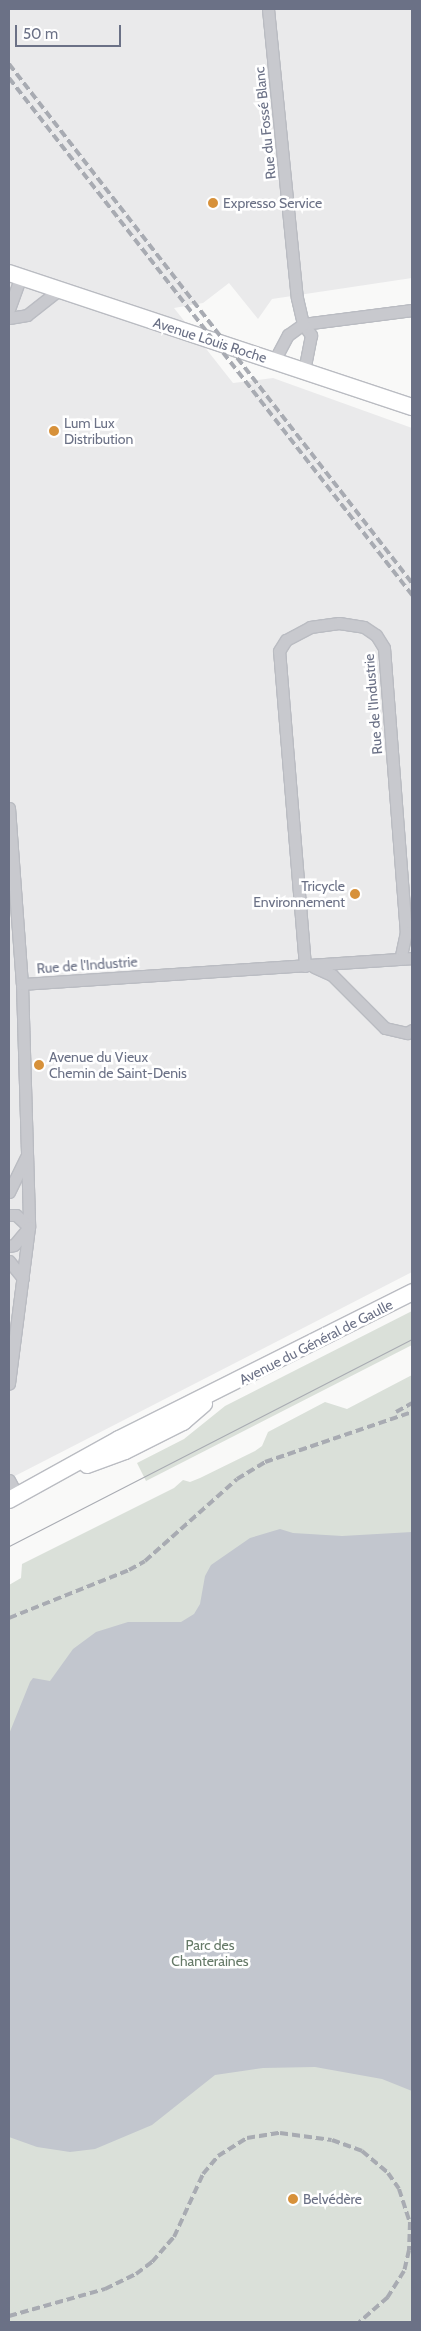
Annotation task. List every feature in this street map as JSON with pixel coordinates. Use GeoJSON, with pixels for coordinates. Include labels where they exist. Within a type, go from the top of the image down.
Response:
{"type":"FeatureCollection","features":[{"type":"Feature","properties":{"kind":"main road","name":"Avenue Louis Roche"},"geometry":{"type":"LineString","coordinates":[[15,275],[412,407]]}},
{"type":"Feature","properties":{"kind":"main road","name":"Avenue du Général de Gaulle"},"geometry":{"type":"LineString","coordinates":[[13,1498],[49,1479],[125,1451],[183,1422],[219,1391],[412,1292]]}},
{"type":"Feature","properties":{"kind":"street","name":"Rue du Fossé Blanc"},"geometry":{"type":"LineString","coordinates":[[268,9],[297,298],[303,324],[310,335],[304,372]]}},
{"type":"Feature","properties":{"kind":"street"},"geometry":{"type":"LineString","coordinates":[[9,309],[15,275]]}},
{"type":"Feature","properties":{"kind":"street"},"geometry":{"type":"LineString","coordinates":[[9,318],[27,315],[60,289]]}},
{"type":"Feature","properties":{"kind":"street"},"geometry":{"type":"LineString","coordinates":[[274,361],[288,335],[303,324],[327,323],[412,310]]}},
{"type":"Feature","properties":{"kind":"street","name":"Rue de l'Industrie"},"geometry":{"type":"LineString","coordinates":[[22,984],[308,966],[407,957],[384,648],[376,635],[364,627],[338,622],[310,627],[286,640],[279,651],[308,966]]}},
{"type":"Feature","properties":{"kind":"street"},"geometry":{"type":"LineString","coordinates":[[9,808],[22,984],[30,1227],[9,1384]]}},
{"type":"Feature","properties":{"kind":"street"},"geometry":{"type":"LineString","coordinates":[[308,966],[332,975],[385,1028],[407,1033],[412,1030]]}},
{"type":"Feature","properties":{"kind":"street"},"geometry":{"type":"LineString","coordinates":[[9,1192],[28,1154]]}},
{"type":"Feature","properties":{"kind":"street"},"geometry":{"type":"LineString","coordinates":[[9,1215],[16,1215],[30,1227]]}},
{"type":"Feature","properties":{"kind":"street"},"geometry":{"type":"LineString","coordinates":[[9,1246],[14,1244],[30,1227]]}},
{"type":"Feature","properties":{"kind":"street"},"geometry":{"type":"LineString","coordinates":[[9,1261],[23,1278]]}},
{"type":"Feature","properties":{"kind":"street"},"geometry":{"type":"LineString","coordinates":[[9,1480],[13,1498]]}},
{"type":"Feature","properties":{"kind":"shaded area"},"geometry":{"type":"Polygon","coordinates":[[[9,9],[412,9],[412,278],[272,299],[258,319],[229,283],[203,303],[174,308],[233,383],[273,378],[412,428],[412,1272],[9,1479],[9,9]]]}},
{"type":"Feature","properties":{"kind":"shaded area","name":"Parc des Chanteraines"},"geometry":{"type":"Polygon","coordinates":[[[280,1529],[293,1533],[342,1536],[412,1532],[412,2091],[382,2079],[315,2067],[263,2068],[215,2075],[152,2125],[95,2149],[70,2152],[37,2147],[9,2137],[9,1734],[30,1682],[33,1678],[50,1681],[73,1649],[96,1632],[128,1622],[181,1622],[194,1614],[200,1604],[205,1576],[211,1565],[250,1538],[280,1529]]]}},
{"type":"Feature","properties":{"kind":"green space"},"geometry":{"type":"Polygon","coordinates":[[[412,1311],[412,1345],[146,1481],[137,1463],[184,1439],[225,1406],[412,1311]]]}},
{"type":"Feature","properties":{"kind":"green space","name":"Parc des Chanteraines"},"geometry":{"type":"Polygon","coordinates":[[[412,1375],[412,2322],[9,2322],[9,1585],[21,1578],[22,1564],[174,1488],[183,1480],[190,1482],[200,1478],[255,1451],[262,1446],[268,1432],[325,1402],[347,1409],[412,1375]]]}},
{"type":"Feature","properties":{"kind":"tram line"},"geometry":{"type":"LineString","coordinates":[[9,1546],[412,1339]]}},
{"type":"Feature","properties":{"kind":"railway"},"geometry":{"type":"LineString","coordinates":[[9,64],[412,583]]}},
{"type":"Feature","properties":{"kind":"railway"},"geometry":{"type":"LineString","coordinates":[[9,78],[412,595]]}},
{"type":"Feature","properties":{"kind":"railway"},"geometry":{"type":"LineString","coordinates":[[396,1412],[412,1403]]}},
{"type":"Feature","properties":{"kind":"railway"},"geometry":{"type":"LineString","coordinates":[[9,1618],[129,1570],[145,1561],[237,1479],[265,1462],[412,1412]]}},
{"type":"Feature","properties":{"kind":"railway"},"geometry":{"type":"LineString","coordinates":[[9,2316],[105,2289],[136,2274],[152,2262],[174,2237],[203,2174],[218,2156],[247,2138],[280,2133],[332,2140],[362,2151],[388,2173],[399,2189],[410,2222],[409,2250],[404,2271],[388,2297],[359,2322]]}},
{"type":"Feature","properties":{"kind":"place","name":"Expresso Service"},"geometry":{"type":"Point","coordinates":[213,203]}},
{"type":"Feature","properties":{"kind":"place","name":"Lum Lux Distribution"},"geometry":{"type":"Point","coordinates":[54,431]}},
{"type":"Feature","properties":{"kind":"place","name":"Tricycle Environnement"},"geometry":{"type":"Point","coordinates":[355,894]}},
{"type":"Feature","properties":{"kind":"place","name":"Avenue du Vieux Chemin de Saint-Denis"},"geometry":{"type":"Point","coordinates":[39,1065]}},
{"type":"Feature","properties":{"kind":"place","name":"Belvédère"},"geometry":{"type":"Point","coordinates":[293,2199]}}]}
